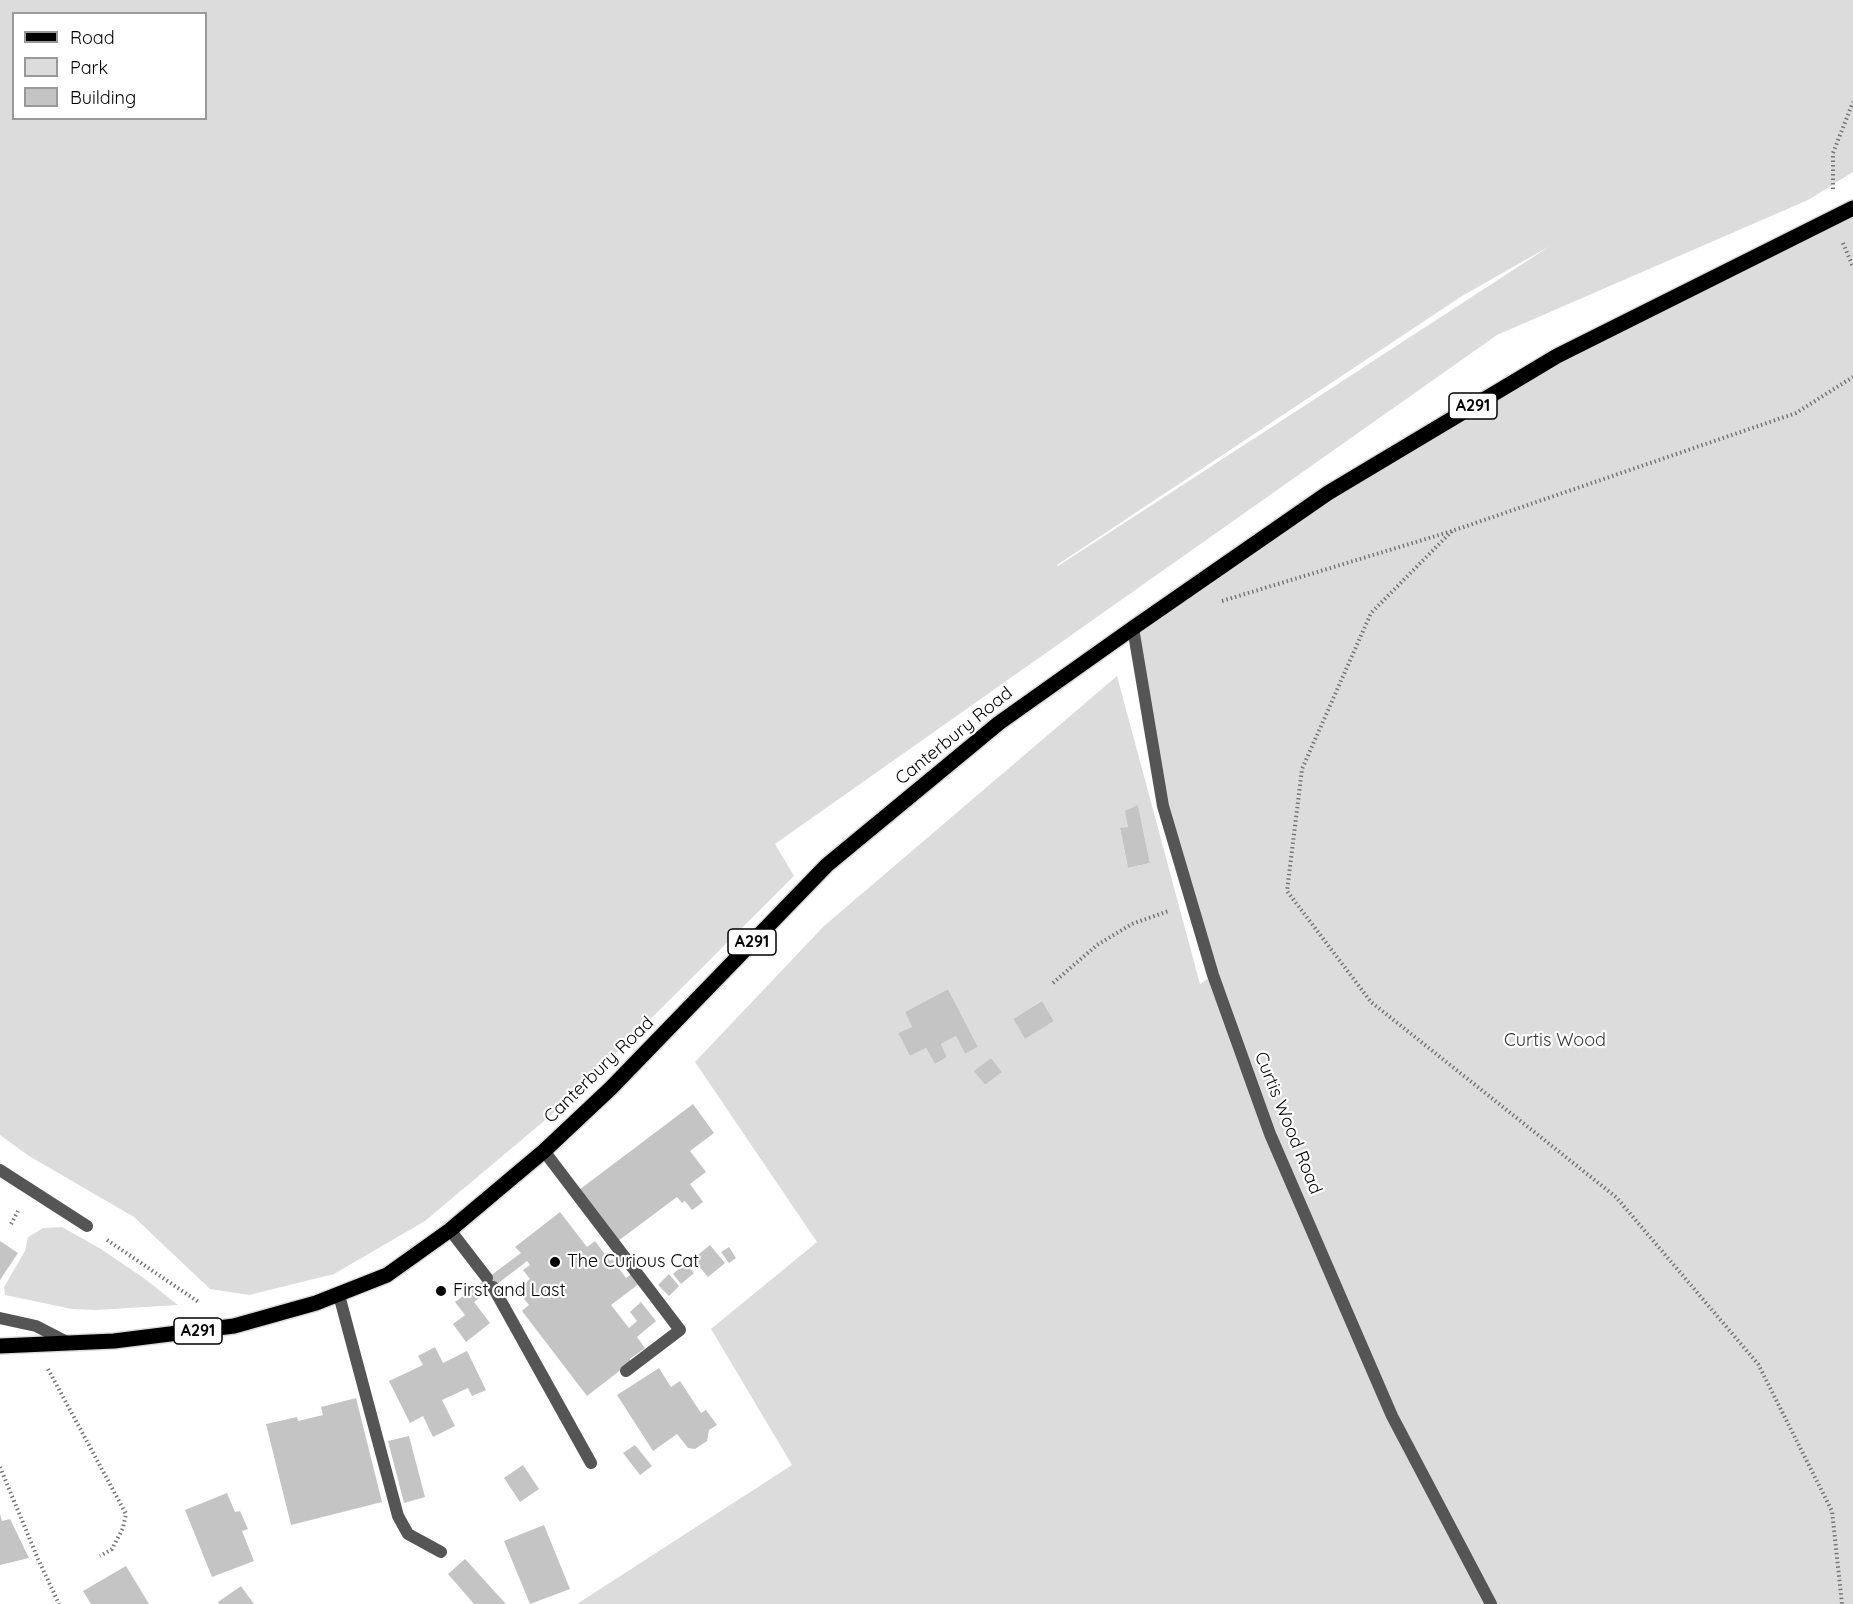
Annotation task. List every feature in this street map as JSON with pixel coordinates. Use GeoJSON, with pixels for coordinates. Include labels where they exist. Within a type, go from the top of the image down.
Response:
{"type":"FeatureCollection","features":[{"type":"Feature","properties":{"kind":"main road","name":"A291"},"geometry":{"type":"LineString","coordinates":[[1133,628],[1328,493],[1557,356],[1853,208]]}},
{"type":"Feature","properties":{"kind":"main road","name":"Canterbury Road"},"geometry":{"type":"LineString","coordinates":[[0,1346],[114,1341],[234,1326],[339,1295],[387,1275],[450,1230],[544,1150],[611,1088],[827,865],[999,723],[1133,628]]}},
{"type":"Feature","properties":{"kind":"street","name":"Curtis Wood Road"},"geometry":{"type":"LineString","coordinates":[[1133,628],[1163,806],[1213,975],[1275,1144],[1392,1416],[1491,1604]]}},
{"type":"Feature","properties":{"kind":"street"},"geometry":{"type":"LineString","coordinates":[[544,1150],[680,1330],[626,1371]]}},
{"type":"Feature","properties":{"kind":"street"},"geometry":{"type":"LineString","coordinates":[[0,1170],[87,1226]]}},
{"type":"Feature","properties":{"kind":"street"},"geometry":{"type":"LineString","coordinates":[[450,1230],[490,1283],[591,1463]]}},
{"type":"Feature","properties":{"kind":"street"},"geometry":{"type":"LineString","coordinates":[[339,1295],[398,1516],[408,1534],[441,1552]]}},
{"type":"Feature","properties":{"kind":"street"},"geometry":{"type":"LineString","coordinates":[[0,1318],[36,1326],[69,1343]]}},
{"type":"Feature","properties":{"kind":"path"},"geometry":{"type":"LineString","coordinates":[[1833,218],[1833,153],[1853,102]]}},
{"type":"Feature","properties":{"kind":"path"},"geometry":{"type":"LineString","coordinates":[[1213,603],[1452,531],[1796,413],[1853,377]]}},
{"type":"Feature","properties":{"kind":"path"},"geometry":{"type":"LineString","coordinates":[[1452,531],[1371,613],[1302,769],[1287,891],[1371,1002],[1616,1197],[1758,1364],[1832,1511],[1842,1604]]}},
{"type":"Feature","properties":{"kind":"path"},"geometry":{"type":"LineString","coordinates":[[1053,983],[1097,945],[1132,924],[1192,904]]}},
{"type":"Feature","properties":{"kind":"path"},"geometry":{"type":"LineString","coordinates":[[87,1226],[234,1326]]}},
{"type":"Feature","properties":{"kind":"path"},"geometry":{"type":"LineString","coordinates":[[35,1344],[126,1514],[123,1528],[111,1549],[100,1556]]}},
{"type":"Feature","properties":{"kind":"path"},"geometry":{"type":"LineString","coordinates":[[0,1467],[59,1604]]}},
{"type":"Feature","properties":{"kind":"green space"},"geometry":{"type":"Polygon","coordinates":[[[0,0],[1853,0],[1853,172],[1808,200],[1497,335],[775,844],[794,876],[569,1100],[425,1221],[334,1274],[249,1295],[210,1289],[134,1217],[29,1156],[0,1135],[0,0]],[[1550,246],[1462,296],[1058,566],[1550,246]]]}},
{"type":"Feature","properties":{"kind":"green space","name":"Curtis Wood"},"geometry":{"type":"Polygon","coordinates":[[[1853,217],[1853,1604],[577,1604],[792,1465],[711,1329],[817,1242],[695,1062],[824,926],[1117,676],[1200,984],[1213,975],[1163,806],[1133,628],[1328,493],[1557,356],[1833,218],[1853,217]],[[1138,805],[1128,827],[1120,829],[1128,868],[1150,863],[1138,805]],[[948,989],[905,1012],[912,1027],[898,1033],[910,1056],[926,1048],[935,1064],[947,1057],[941,1044],[956,1036],[965,1054],[978,1047],[948,989]],[[1042,1001],[1013,1019],[1025,1039],[1054,1021],[1042,1001]],[[991,1058],[975,1071],[985,1085],[1002,1072],[991,1058]]]}},
{"type":"Feature","properties":{"kind":"green space"},"geometry":{"type":"Polygon","coordinates":[[[62,1227],[101,1249],[178,1305],[96,1310],[72,1309],[5,1295],[4,1287],[25,1251],[28,1237],[43,1228],[62,1227]]]}},
{"type":"Feature","properties":{"kind":"building"},"geometry":{"type":"Polygon","coordinates":[[[1138,805],[1150,863],[1128,868],[1120,828],[1128,827],[1125,811],[1138,805]]]}},
{"type":"Feature","properties":{"kind":"building"},"geometry":{"type":"Polygon","coordinates":[[[948,989],[978,1047],[965,1054],[956,1036],[941,1044],[947,1057],[935,1064],[926,1048],[910,1056],[898,1033],[912,1027],[905,1012],[948,989]]]}},
{"type":"Feature","properties":{"kind":"building"},"geometry":{"type":"Polygon","coordinates":[[[1042,1001],[1054,1021],[1025,1039],[1013,1019],[1042,1001]]]}},
{"type":"Feature","properties":{"kind":"building"},"geometry":{"type":"Polygon","coordinates":[[[991,1058],[1002,1072],[985,1085],[974,1071],[991,1058]]]}},
{"type":"Feature","properties":{"kind":"building"},"geometry":{"type":"Polygon","coordinates":[[[693,1104],[714,1133],[690,1151],[706,1172],[690,1184],[703,1202],[692,1210],[685,1201],[682,1203],[677,1197],[618,1241],[579,1190],[693,1104]]]}},
{"type":"Feature","properties":{"kind":"building"},"geometry":{"type":"Polygon","coordinates":[[[560,1212],[587,1247],[595,1241],[626,1278],[632,1274],[640,1283],[611,1305],[629,1328],[637,1321],[630,1312],[641,1302],[656,1321],[637,1337],[645,1348],[630,1359],[631,1362],[587,1396],[522,1311],[529,1305],[517,1290],[530,1279],[523,1270],[530,1265],[527,1261],[474,1302],[490,1323],[466,1342],[453,1324],[465,1315],[455,1302],[521,1253],[515,1247],[560,1212]]]}},
{"type":"Feature","properties":{"kind":"building"},"geometry":{"type":"Polygon","coordinates":[[[0,1241],[18,1253],[0,1280],[0,1241]]]}},
{"type":"Feature","properties":{"kind":"building"},"geometry":{"type":"Polygon","coordinates":[[[710,1245],[725,1263],[708,1277],[693,1259],[710,1245]]]}},
{"type":"Feature","properties":{"kind":"building"},"geometry":{"type":"Polygon","coordinates":[[[729,1247],[736,1258],[729,1263],[721,1252],[729,1247]]]}},
{"type":"Feature","properties":{"kind":"building"},"geometry":{"type":"Polygon","coordinates":[[[685,1263],[694,1273],[681,1284],[673,1274],[685,1263]]]}},
{"type":"Feature","properties":{"kind":"building"},"geometry":{"type":"Polygon","coordinates":[[[669,1274],[679,1286],[669,1296],[658,1285],[669,1274]]]}},
{"type":"Feature","properties":{"kind":"building"},"geometry":{"type":"Polygon","coordinates":[[[435,1347],[443,1363],[467,1351],[486,1390],[472,1396],[468,1388],[442,1400],[455,1426],[433,1437],[423,1416],[410,1423],[389,1381],[423,1365],[418,1356],[435,1347]]]}},
{"type":"Feature","properties":{"kind":"building"},"geometry":{"type":"Polygon","coordinates":[[[659,1368],[671,1387],[680,1381],[701,1413],[706,1410],[717,1425],[709,1430],[707,1441],[695,1449],[688,1448],[677,1434],[653,1451],[617,1395],[659,1368]]]}},
{"type":"Feature","properties":{"kind":"building"},"geometry":{"type":"Polygon","coordinates":[[[356,1398],[382,1502],[291,1525],[266,1424],[297,1417],[298,1421],[323,1415],[321,1407],[356,1398]]]}},
{"type":"Feature","properties":{"kind":"building"},"geometry":{"type":"Polygon","coordinates":[[[409,1436],[425,1497],[404,1503],[388,1441],[409,1436]]]}},
{"type":"Feature","properties":{"kind":"building"},"geometry":{"type":"Polygon","coordinates":[[[635,1445],[652,1466],[640,1475],[623,1453],[635,1445]]]}},
{"type":"Feature","properties":{"kind":"building"},"geometry":{"type":"Polygon","coordinates":[[[523,1465],[539,1489],[520,1502],[504,1478],[523,1465]]]}},
{"type":"Feature","properties":{"kind":"building"},"geometry":{"type":"Polygon","coordinates":[[[227,1493],[235,1512],[240,1511],[248,1529],[242,1531],[254,1561],[212,1577],[185,1510],[227,1493]]]}},
{"type":"Feature","properties":{"kind":"building"},"geometry":{"type":"Polygon","coordinates":[[[0,1514],[2,1521],[10,1519],[29,1558],[0,1565],[0,1514]]]}},
{"type":"Feature","properties":{"kind":"building"},"geometry":{"type":"Polygon","coordinates":[[[544,1525],[570,1589],[530,1604],[504,1541],[544,1525]]]}},
{"type":"Feature","properties":{"kind":"building"},"geometry":{"type":"Polygon","coordinates":[[[465,1559],[506,1604],[474,1604],[448,1574],[465,1559]]]}},
{"type":"Feature","properties":{"kind":"building"},"geometry":{"type":"Polygon","coordinates":[[[126,1566],[149,1604],[91,1604],[83,1591],[126,1566]]]}},
{"type":"Feature","properties":{"kind":"building"},"geometry":{"type":"Polygon","coordinates":[[[241,1586],[254,1604],[219,1604],[218,1602],[241,1586]]]}},
{"type":"Feature","properties":{"kind":"place","name":"The Curious Cat"},"geometry":{"type":"Point","coordinates":[555,1262]}},
{"type":"Feature","properties":{"kind":"place","name":"First and Last"},"geometry":{"type":"Point","coordinates":[441,1291]}}]}
